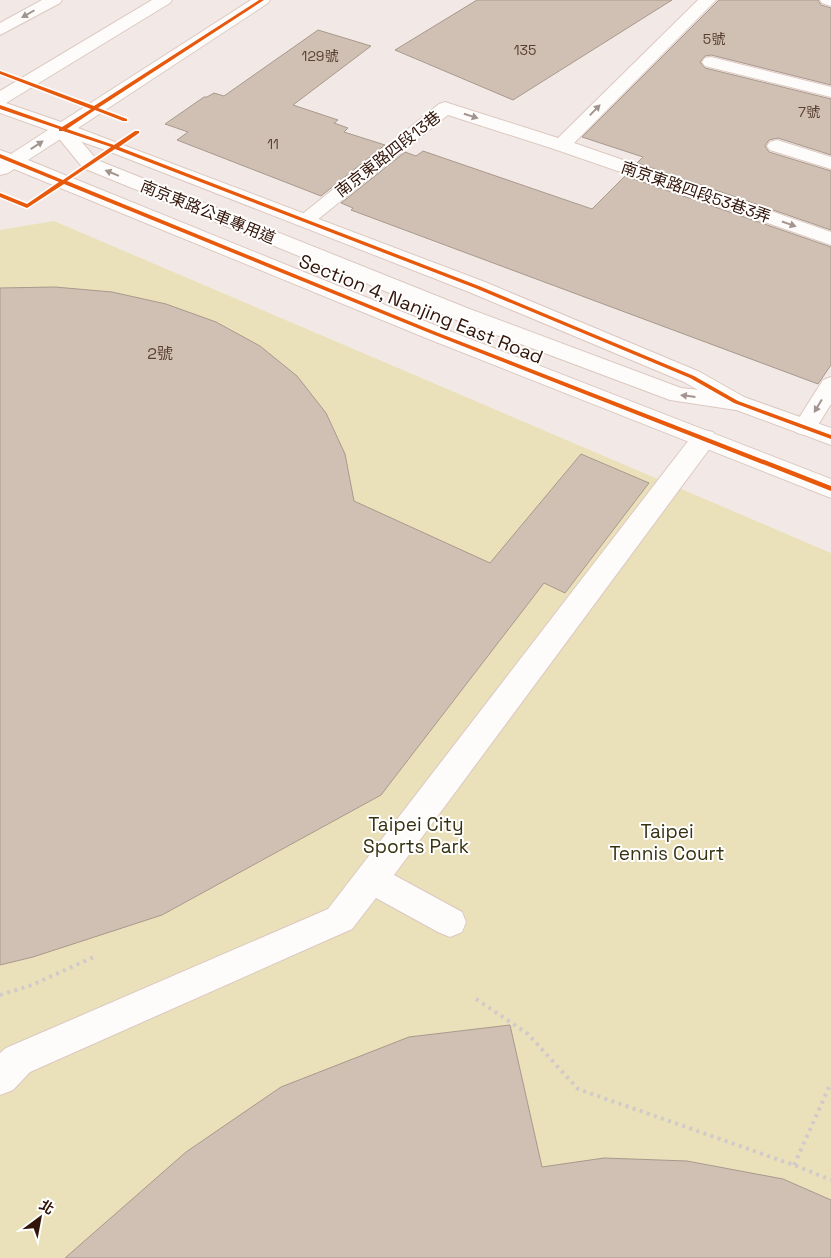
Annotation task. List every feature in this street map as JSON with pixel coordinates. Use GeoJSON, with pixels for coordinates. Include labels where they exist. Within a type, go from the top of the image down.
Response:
{"type":"FeatureCollection","features":[{"type":"Feature","properties":{"kind":"main road"},"geometry":{"type":"LineString","coordinates":[[0,30],[54,0]]}},
{"type":"Feature","properties":{"kind":"main road"},"geometry":{"type":"LineString","coordinates":[[0,99],[164,0]]}},
{"type":"Feature","properties":{"kind":"main road"},"geometry":{"type":"LineString","coordinates":[[4,162],[61,130],[262,0]]}},
{"type":"Feature","properties":{"kind":"main road"},"geometry":{"type":"LineString","coordinates":[[561,145],[652,52],[708,0]]}},
{"type":"Feature","properties":{"kind":"main road"},"geometry":{"type":"LineString","coordinates":[[711,62],[831,92]]}},
{"type":"Feature","properties":{"kind":"main road","name":"Section 4, Nanjing East Road"},"geometry":{"type":"LineString","coordinates":[[0,107],[61,130],[115,147],[477,287],[692,377],[736,402],[831,438]]}},
{"type":"Feature","properties":{"kind":"main road","name":"南京東路四段13巷"},"geometry":{"type":"LineString","coordinates":[[305,220],[445,108],[561,145]]}},
{"type":"Feature","properties":{"kind":"main road","name":"南京東路公車專用道"},"geometry":{"type":"LineString","coordinates":[[61,130],[90,164],[459,313],[678,395],[736,402]]}},
{"type":"Feature","properties":{"kind":"main road","name":"南京東路四段53巷3弄"},"geometry":{"type":"LineString","coordinates":[[561,145],[831,239]]}},
{"type":"Feature","properties":{"kind":"main road"},"geometry":{"type":"LineString","coordinates":[[778,146],[831,163]]}},
{"type":"Feature","properties":{"kind":"main road","name":"Section 4, Nanjing East Road"},"geometry":{"type":"LineString","coordinates":[[4,162],[831,489]]}},
{"type":"Feature","properties":{"kind":"main road"},"geometry":{"type":"LineString","coordinates":[[805,427],[831,385]]}},
{"type":"Feature","properties":{"kind":"main road"},"geometry":{"type":"LineString","coordinates":[[0,1078],[18,1060],[340,919],[704,438]]}},
{"type":"Feature","properties":{"kind":"main road"},"geometry":{"type":"LineString","coordinates":[[372,879],[450,922]]}},
{"type":"Feature","properties":{"kind":"path"},"geometry":{"type":"LineString","coordinates":[[0,995],[32,985],[96,956]]}},
{"type":"Feature","properties":{"kind":"path"},"geometry":{"type":"LineString","coordinates":[[476,1000],[528,1034],[578,1089],[794,1165],[831,1180]]}},
{"type":"Feature","properties":{"kind":"path"},"geometry":{"type":"LineString","coordinates":[[794,1165],[831,1083]]}},
{"type":"Feature","properties":{"kind":"green space","name":"Taipei City Sports Park"},"geometry":{"type":"Polygon","coordinates":[[[54,221],[831,553],[831,1258],[0,1258],[0,230],[54,221]]]}},
{"type":"Feature","properties":{"kind":"building"},"geometry":{"type":"Polygon","coordinates":[[[477,0],[672,0],[513,100],[395,50],[477,0]]]}},
{"type":"Feature","properties":{"kind":"building"},"geometry":{"type":"Polygon","coordinates":[[[719,0],[818,0],[821,5],[831,8],[831,85],[711,55],[705,56],[700,62],[705,68],[831,99],[831,155],[778,138],[769,140],[765,146],[769,152],[831,171],[831,230],[637,163],[643,157],[582,137],[719,0]]]}},
{"type":"Feature","properties":{"kind":"building"},"geometry":{"type":"Polygon","coordinates":[[[318,30],[371,46],[293,105],[338,120],[334,123],[348,128],[344,132],[385,145],[321,196],[177,140],[188,132],[165,124],[204,97],[214,93],[224,96],[318,30]]]}},
{"type":"Feature","properties":{"kind":"building"},"geometry":{"type":"Polygon","coordinates":[[[423,151],[592,209],[625,176],[831,247],[831,365],[818,384],[351,210],[353,208],[341,203],[405,152],[416,156],[423,151]]]}},
{"type":"Feature","properties":{"kind":"building"},"geometry":{"type":"Polygon","coordinates":[[[55,287],[112,292],[166,304],[216,322],[260,346],[297,376],[326,413],[345,454],[354,501],[490,563],[581,454],[649,483],[565,593],[544,583],[381,795],[162,915],[33,957],[0,965],[0,288],[55,287]]]}},
{"type":"Feature","properties":{"kind":"building"},"geometry":{"type":"Polygon","coordinates":[[[510,1025],[542,1167],[604,1158],[687,1161],[783,1179],[831,1200],[831,1258],[65,1258],[186,1152],[281,1087],[409,1037],[510,1025]]]}},
{"type":"Feature","properties":{"kind":"cycle path"},"geometry":{"type":"LineString","coordinates":[[61,130],[262,0]]}},
{"type":"Feature","properties":{"kind":"cycle path"},"geometry":{"type":"LineString","coordinates":[[0,72],[125,120]]}},
{"type":"Feature","properties":{"kind":"cycle path"},"geometry":{"type":"LineString","coordinates":[[0,107],[115,147],[477,287],[692,377],[736,402],[831,437]]}},
{"type":"Feature","properties":{"kind":"cycle path"},"geometry":{"type":"LineString","coordinates":[[0,195],[27,206],[137,132]]}},
{"type":"Feature","properties":{"kind":"cycle path"},"geometry":{"type":"LineString","coordinates":[[0,156],[434,333],[831,489]]}},
{"type":"Feature","properties":{"kind":"park label","name":"Taipei Tennis Court"},"geometry":{"type":"Point","coordinates":[667,842]}}]}
